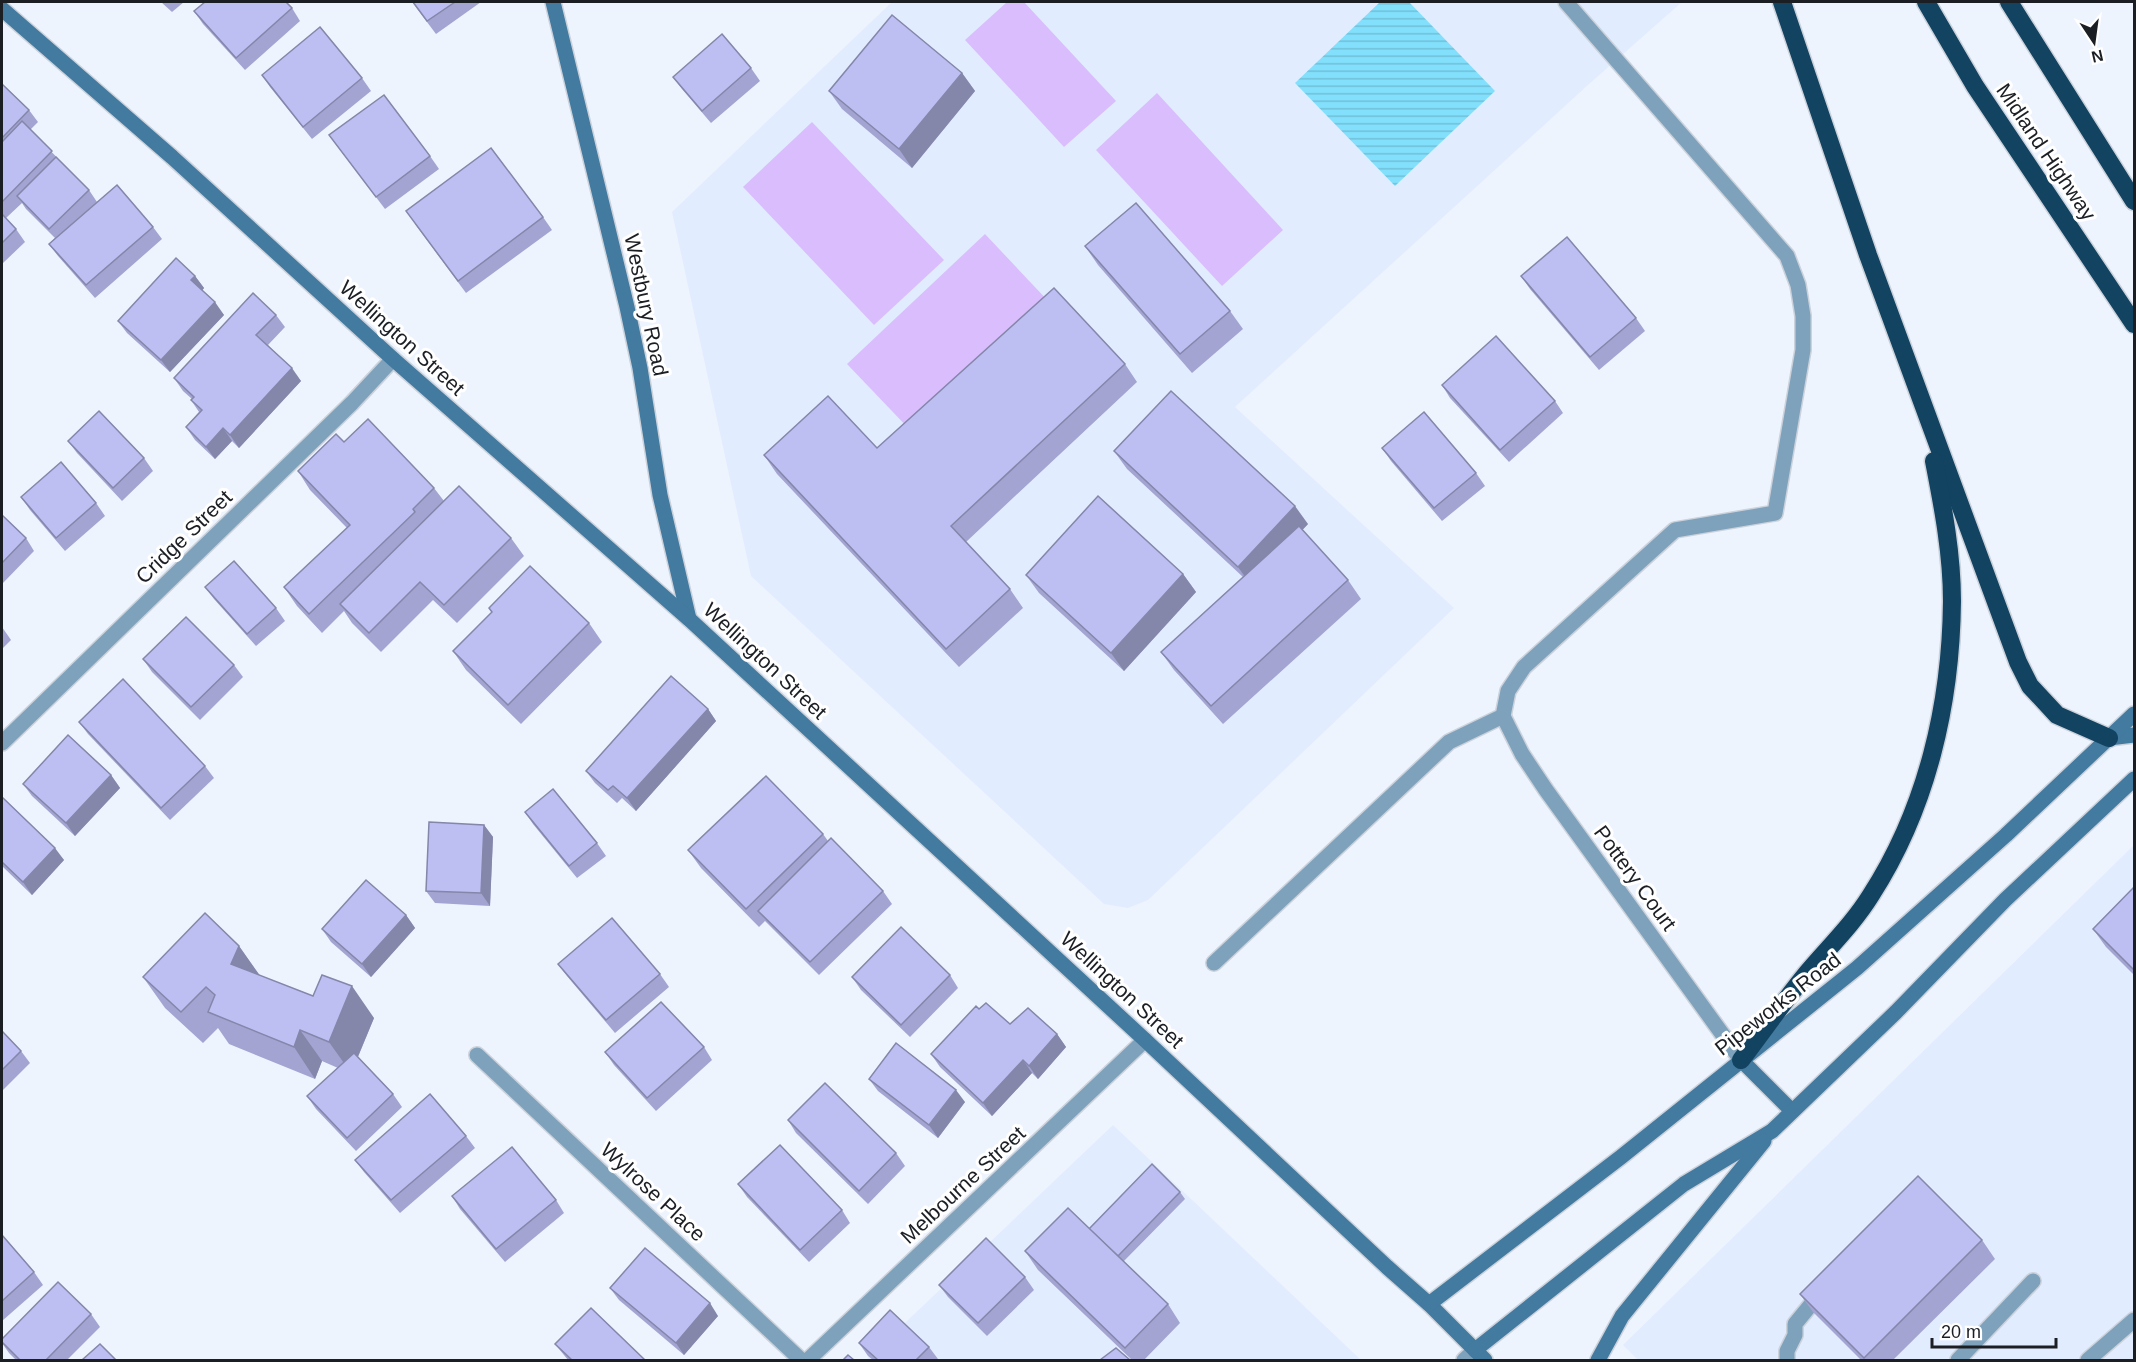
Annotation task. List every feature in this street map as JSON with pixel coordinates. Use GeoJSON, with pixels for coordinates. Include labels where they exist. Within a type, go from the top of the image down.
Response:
{"type":"FeatureCollection","features":[{"type":"Feature","properties":{"kind":"highway"},"geometry":{"type":"LineString","coordinates":[[1782,2],[1868,255],[2018,662],[2030,686],[2057,715],[2109,738]]}},
{"type":"Feature","properties":{"kind":"highway","name":"Midland Highway"},"geometry":{"type":"LineString","coordinates":[[1926,2],[1975,86],[2134,324]]}},
{"type":"Feature","properties":{"kind":"highway"},"geometry":{"type":"LineString","coordinates":[[2009,2],[2134,201]]}},
{"type":"Feature","properties":{"kind":"highway"},"geometry":{"type":"LineString","coordinates":[[1741,1060],[1869,898],[1890,864],[1911,817],[1932,758],[1943,704],[1950,649],[1952,600],[1948,541],[1942,500],[1920,398]]}},
{"type":"Feature","properties":{"kind":"main road","name":"Westbury Road"},"geometry":{"type":"LineString","coordinates":[[553,2],[627,307],[640,368],[660,495],[689,619]]}},
{"type":"Feature","properties":{"kind":"main road","name":"Wellington Street"},"geometry":{"type":"LineString","coordinates":[[4,16],[172,157],[393,359],[689,619],[1429,1304],[1474,1357]]}},
{"type":"Feature","properties":{"kind":"main road","name":"Pipeworks Road"},"geometry":{"type":"LineString","coordinates":[[1429,1304],[1621,1157],[1857,968],[2006,835],[2134,714]]}},
{"type":"Feature","properties":{"kind":"main road"},"geometry":{"type":"LineString","coordinates":[[2109,738],[2134,735]]}},
{"type":"Feature","properties":{"kind":"main road"},"geometry":{"type":"LineString","coordinates":[[1598,1360],[1622,1316],[1772,1131],[1896,1012],[2005,900],[2134,779]]}},
{"type":"Feature","properties":{"kind":"main road"},"geometry":{"type":"LineString","coordinates":[[1741,1060],[1792,1111]]}},
{"type":"Feature","properties":{"kind":"main road"},"geometry":{"type":"LineString","coordinates":[[1474,1357],[1684,1184],[1772,1131]]}},
{"type":"Feature","properties":{"kind":"street"},"geometry":{"type":"LineString","coordinates":[[1214,963],[1394,791],[1449,742],[1503,716],[1508,691],[1524,668],[1675,530],[1774,513],[1803,350],[1803,316],[1798,285],[1787,256],[1566,2]]}},
{"type":"Feature","properties":{"kind":"street","name":"Cridge Street"},"geometry":{"type":"LineString","coordinates":[[2,743],[352,403],[393,359]]}},
{"type":"Feature","properties":{"kind":"street","name":"Pottery Court"},"geometry":{"type":"LineString","coordinates":[[1503,716],[1522,754],[1546,790],[1741,1060]]}},
{"type":"Feature","properties":{"kind":"street","name":"Melbourne Street"},"geometry":{"type":"LineString","coordinates":[[808,1360],[1145,1040]]}},
{"type":"Feature","properties":{"kind":"street","name":"Wylrose Place"},"geometry":{"type":"LineString","coordinates":[[477,1055],[801,1360]]}},
{"type":"Feature","properties":{"kind":"street"},"geometry":{"type":"LineString","coordinates":[[1787,1360],[1787,1351],[1795,1335],[1795,1324],[1831,1281]]}},
{"type":"Feature","properties":{"kind":"street"},"geometry":{"type":"LineString","coordinates":[[1958,1360],[2032,1281]]}},
{"type":"Feature","properties":{"kind":"street"},"geometry":{"type":"LineString","coordinates":[[2088,1360],[2134,1320]]}},
{"type":"Feature","properties":{"kind":"shaded area"},"geometry":{"type":"Polygon","coordinates":[[[892,2],[1682,2],[1235,407],[1454,608],[1148,900],[1128,908],[1104,904],[751,576],[672,212],[892,2]]]}},
{"type":"Feature","properties":{"kind":"shaded area"},"geometry":{"type":"Polygon","coordinates":[[[1007,2],[1024,2],[1116,101],[1064,147],[965,40],[1007,2]]]}},
{"type":"Feature","properties":{"kind":"shaded area"},"geometry":{"type":"Polygon","coordinates":[[[1157,93],[1283,230],[1222,286],[1096,150],[1157,93]]]}},
{"type":"Feature","properties":{"kind":"shaded area"},"geometry":{"type":"Polygon","coordinates":[[[812,122],[944,260],[874,325],[743,187],[812,122]]]}},
{"type":"Feature","properties":{"kind":"shaded area"},"geometry":{"type":"Polygon","coordinates":[[[985,234],[1050,303],[912,432],[847,364],[985,234]]]}},
{"type":"Feature","properties":{"kind":"shaded area"},"geometry":{"type":"Polygon","coordinates":[[[2134,845],[2134,1360],[1638,1360],[1623,1345],[2134,845]]]}},
{"type":"Feature","properties":{"kind":"shaded area"},"geometry":{"type":"Polygon","coordinates":[[[1113,1125],[1361,1360],[866,1360],[1113,1125]]]}},
{"type":"Feature","properties":{"kind":"water"},"geometry":{"type":"Polygon","coordinates":[[[1380,2],[1409,2],[1495,91],[1395,186],[1295,83],[1380,2]]]}},
{"type":"Feature","properties":{"kind":"building"},"geometry":{"type":"Polygon","coordinates":[[[205,2],[286,2],[292,8],[236,58],[194,11],[205,2]]]}},
{"type":"Feature","properties":{"kind":"building"},"geometry":{"type":"Polygon","coordinates":[[[413,2],[455,2],[427,21],[413,2]]]}},
{"type":"Feature","properties":{"kind":"building"},"geometry":{"type":"Polygon","coordinates":[[[892,15],[962,73],[899,149],[829,91],[892,15]]]}},
{"type":"Feature","properties":{"kind":"building"},"geometry":{"type":"Polygon","coordinates":[[[320,27],[362,78],[303,127],[262,75],[320,27]]]}},
{"type":"Feature","properties":{"kind":"building"},"geometry":{"type":"Polygon","coordinates":[[[722,34],[751,68],[702,111],[673,77],[722,34]]]}},
{"type":"Feature","properties":{"kind":"building"},"geometry":{"type":"Polygon","coordinates":[[[2,84],[29,110],[2,138],[2,84]]]}},
{"type":"Feature","properties":{"kind":"building"},"geometry":{"type":"Polygon","coordinates":[[[384,95],[430,156],[376,197],[329,135],[384,95]]]}},
{"type":"Feature","properties":{"kind":"building"},"geometry":{"type":"Polygon","coordinates":[[[22,121],[52,151],[2,202],[2,142],[22,121]]]}},
{"type":"Feature","properties":{"kind":"building"},"geometry":{"type":"Polygon","coordinates":[[[491,148],[543,217],[458,281],[406,211],[491,148]]]}},
{"type":"Feature","properties":{"kind":"building"},"geometry":{"type":"Polygon","coordinates":[[[56,157],[89,190],[49,229],[17,196],[56,157]]]}},
{"type":"Feature","properties":{"kind":"building"},"geometry":{"type":"Polygon","coordinates":[[[117,185],[153,227],[86,285],[49,244],[117,185]]]}},
{"type":"Feature","properties":{"kind":"building"},"geometry":{"type":"Polygon","coordinates":[[[1136,203],[1230,311],[1180,354],[1085,246],[1136,203]]]}},
{"type":"Feature","properties":{"kind":"building"},"geometry":{"type":"Polygon","coordinates":[[[2,214],[16,229],[2,243],[2,214]]]}},
{"type":"Feature","properties":{"kind":"building"},"geometry":{"type":"Polygon","coordinates":[[[1567,237],[1636,318],[1590,357],[1521,276],[1567,237]]]}},
{"type":"Feature","properties":{"kind":"building"},"geometry":{"type":"Polygon","coordinates":[[[176,258],[195,276],[191,280],[215,302],[161,360],[118,321],[176,258]]]}},
{"type":"Feature","properties":{"kind":"building"},"geometry":{"type":"Polygon","coordinates":[[[1054,288],[1125,364],[951,526],[1010,589],[946,649],[764,455],[828,396],[877,448],[1054,288]]]}},
{"type":"Feature","properties":{"kind":"building"},"geometry":{"type":"Polygon","coordinates":[[[253,293],[276,315],[256,335],[292,368],[230,435],[223,428],[206,447],[186,427],[202,410],[191,400],[194,397],[174,378],[253,293]]]}},
{"type":"Feature","properties":{"kind":"building"},"geometry":{"type":"Polygon","coordinates":[[[1496,336],[1555,401],[1500,450],[1442,385],[1496,336]]]}},
{"type":"Feature","properties":{"kind":"building"},"geometry":{"type":"Polygon","coordinates":[[[1171,391],[1295,506],[1238,567],[1114,451],[1171,391]]]}},
{"type":"Feature","properties":{"kind":"building"},"geometry":{"type":"Polygon","coordinates":[[[99,411],[144,458],[113,488],[68,441],[99,411]]]}},
{"type":"Feature","properties":{"kind":"building"},"geometry":{"type":"Polygon","coordinates":[[[1424,412],[1476,473],[1434,508],[1382,448],[1424,412]]]}},
{"type":"Feature","properties":{"kind":"building"},"geometry":{"type":"Polygon","coordinates":[[[368,419],[434,488],[413,509],[415,512],[309,614],[284,587],[350,525],[298,471],[336,434],[344,442],[368,419]]]}},
{"type":"Feature","properties":{"kind":"building"},"geometry":{"type":"Polygon","coordinates":[[[61,462],[96,503],[56,538],[21,497],[61,462]]]}},
{"type":"Feature","properties":{"kind":"building"},"geometry":{"type":"Polygon","coordinates":[[[459,486],[511,538],[444,605],[420,582],[369,633],[340,604],[459,486]]]}},
{"type":"Feature","properties":{"kind":"building"},"geometry":{"type":"Polygon","coordinates":[[[1098,496],[1183,574],[1111,653],[1026,575],[1098,496]]]}},
{"type":"Feature","properties":{"kind":"building"},"geometry":{"type":"Polygon","coordinates":[[[2,515],[26,538],[2,563],[2,515]]]}},
{"type":"Feature","properties":{"kind":"building"},"geometry":{"type":"Polygon","coordinates":[[[1299,526],[1348,580],[1211,706],[1161,652],[1299,526]]]}},
{"type":"Feature","properties":{"kind":"building"},"geometry":{"type":"Polygon","coordinates":[[[234,561],[276,608],[247,634],[205,587],[234,561]]]}},
{"type":"Feature","properties":{"kind":"building"},"geometry":{"type":"Polygon","coordinates":[[[530,566],[589,623],[508,705],[453,651],[492,612],[489,608],[530,566]]]}},
{"type":"Feature","properties":{"kind":"building"},"geometry":{"type":"Polygon","coordinates":[[[186,617],[234,665],[191,707],[143,659],[186,617]]]}},
{"type":"Feature","properties":{"kind":"building"},"geometry":{"type":"Polygon","coordinates":[[[671,676],[708,709],[627,798],[613,786],[608,790],[586,771],[671,676]]]}},
{"type":"Feature","properties":{"kind":"building"},"geometry":{"type":"Polygon","coordinates":[[[123,679],[205,766],[161,808],[79,722],[123,679]]]}},
{"type":"Feature","properties":{"kind":"building"},"geometry":{"type":"Polygon","coordinates":[[[68,735],[111,775],[66,823],[23,784],[68,735]]]}},
{"type":"Feature","properties":{"kind":"building"},"geometry":{"type":"Polygon","coordinates":[[[766,776],[823,834],[746,909],[688,850],[766,776]]]}},
{"type":"Feature","properties":{"kind":"building"},"geometry":{"type":"Polygon","coordinates":[[[553,789],[597,843],[569,866],[525,812],[553,789]]]}},
{"type":"Feature","properties":{"kind":"building"},"geometry":{"type":"Polygon","coordinates":[[[2,797],[55,848],[23,882],[2,862],[2,797]]]}},
{"type":"Feature","properties":{"kind":"building"},"geometry":{"type":"Polygon","coordinates":[[[429,822],[484,825],[481,893],[426,891],[429,822]]]}},
{"type":"Feature","properties":{"kind":"building"},"geometry":{"type":"Polygon","coordinates":[[[831,838],[883,891],[810,962],[758,911],[831,838]]]}},
{"type":"Feature","properties":{"kind":"building"},"geometry":{"type":"Polygon","coordinates":[[[366,880],[406,915],[362,964],[322,929],[366,880]]]}},
{"type":"Feature","properties":{"kind":"building"},"geometry":{"type":"Polygon","coordinates":[[[2134,887],[2134,970],[2093,929],[2134,887]]]}},
{"type":"Feature","properties":{"kind":"building"},"geometry":{"type":"Polygon","coordinates":[[[205,913],[239,946],[231,964],[313,996],[322,975],[352,986],[329,1042],[300,1030],[294,1047],[208,1012],[215,995],[206,987],[181,1012],[143,977],[205,913]]]}},
{"type":"Feature","properties":{"kind":"building"},"geometry":{"type":"Polygon","coordinates":[[[612,918],[660,974],[606,1020],[558,964],[612,918]]]}},
{"type":"Feature","properties":{"kind":"building"},"geometry":{"type":"Polygon","coordinates":[[[901,927],[950,975],[901,1025],[852,977],[901,927]]]}},
{"type":"Feature","properties":{"kind":"building"},"geometry":{"type":"Polygon","coordinates":[[[661,1002],[704,1047],[647,1098],[605,1052],[661,1002]]]}},
{"type":"Feature","properties":{"kind":"building"},"geometry":{"type":"Polygon","coordinates":[[[986,1003],[1010,1024],[1028,1008],[1057,1034],[1029,1066],[1023,1060],[983,1103],[931,1054],[976,1006],[979,1009],[986,1003]]]}},
{"type":"Feature","properties":{"kind":"building"},"geometry":{"type":"Polygon","coordinates":[[[2,1031],[21,1051],[2,1070],[2,1031]]]}},
{"type":"Feature","properties":{"kind":"building"},"geometry":{"type":"Polygon","coordinates":[[[896,1043],[956,1090],[929,1125],[869,1079],[896,1043]]]}},
{"type":"Feature","properties":{"kind":"building"},"geometry":{"type":"Polygon","coordinates":[[[354,1053],[393,1094],[347,1138],[307,1096],[354,1053]]]}},
{"type":"Feature","properties":{"kind":"building"},"geometry":{"type":"Polygon","coordinates":[[[825,1083],[896,1153],[859,1191],[788,1120],[825,1083]]]}},
{"type":"Feature","properties":{"kind":"building"},"geometry":{"type":"Polygon","coordinates":[[[430,1094],[466,1136],[391,1200],[355,1160],[430,1094]]]}},
{"type":"Feature","properties":{"kind":"building"},"geometry":{"type":"Polygon","coordinates":[[[780,1145],[842,1210],[800,1250],[738,1184],[780,1145]]]}},
{"type":"Feature","properties":{"kind":"building"},"geometry":{"type":"Polygon","coordinates":[[[512,1147],[556,1200],[496,1249],[452,1196],[512,1147]]]}},
{"type":"Feature","properties":{"kind":"building"},"geometry":{"type":"Polygon","coordinates":[[[1152,1164],[1180,1192],[1118,1256],[1089,1229],[1152,1164]]]}},
{"type":"Feature","properties":{"kind":"building"},"geometry":{"type":"Polygon","coordinates":[[[1918,1176],[1982,1240],[1864,1358],[1800,1294],[1918,1176]]]}},
{"type":"Feature","properties":{"kind":"building"},"geometry":{"type":"Polygon","coordinates":[[[1068,1208],[1168,1304],[1125,1348],[1025,1251],[1068,1208]]]}},
{"type":"Feature","properties":{"kind":"building"},"geometry":{"type":"Polygon","coordinates":[[[2,1235],[34,1272],[2,1301],[2,1235]]]}},
{"type":"Feature","properties":{"kind":"building"},"geometry":{"type":"Polygon","coordinates":[[[986,1238],[1025,1277],[978,1323],[939,1285],[986,1238]]]}},
{"type":"Feature","properties":{"kind":"building"},"geometry":{"type":"Polygon","coordinates":[[[645,1248],[710,1303],[676,1343],[610,1288],[645,1248]]]}},
{"type":"Feature","properties":{"kind":"building"},"geometry":{"type":"Polygon","coordinates":[[[58,1282],[91,1314],[46,1360],[20,1360],[2,1342],[2,1339],[58,1282]]]}},
{"type":"Feature","properties":{"kind":"building"},"geometry":{"type":"Polygon","coordinates":[[[591,1308],[645,1360],[572,1360],[555,1344],[591,1308]]]}},
{"type":"Feature","properties":{"kind":"building"},"geometry":{"type":"Polygon","coordinates":[[[890,1310],[929,1347],[916,1360],[878,1360],[859,1343],[890,1310]]]}},
{"type":"Feature","properties":{"kind":"building"},"geometry":{"type":"Polygon","coordinates":[[[100,1344],[116,1360],[82,1360],[100,1344]]]}},
{"type":"Feature","properties":{"kind":"building"},"geometry":{"type":"Polygon","coordinates":[[[1116,1348],[1130,1360],[1100,1360],[1116,1348]]]}},
{"type":"Feature","properties":{"kind":"building"},"geometry":{"type":"Polygon","coordinates":[[[848,1355],[854,1360],[843,1360],[848,1355]]]}}]}
